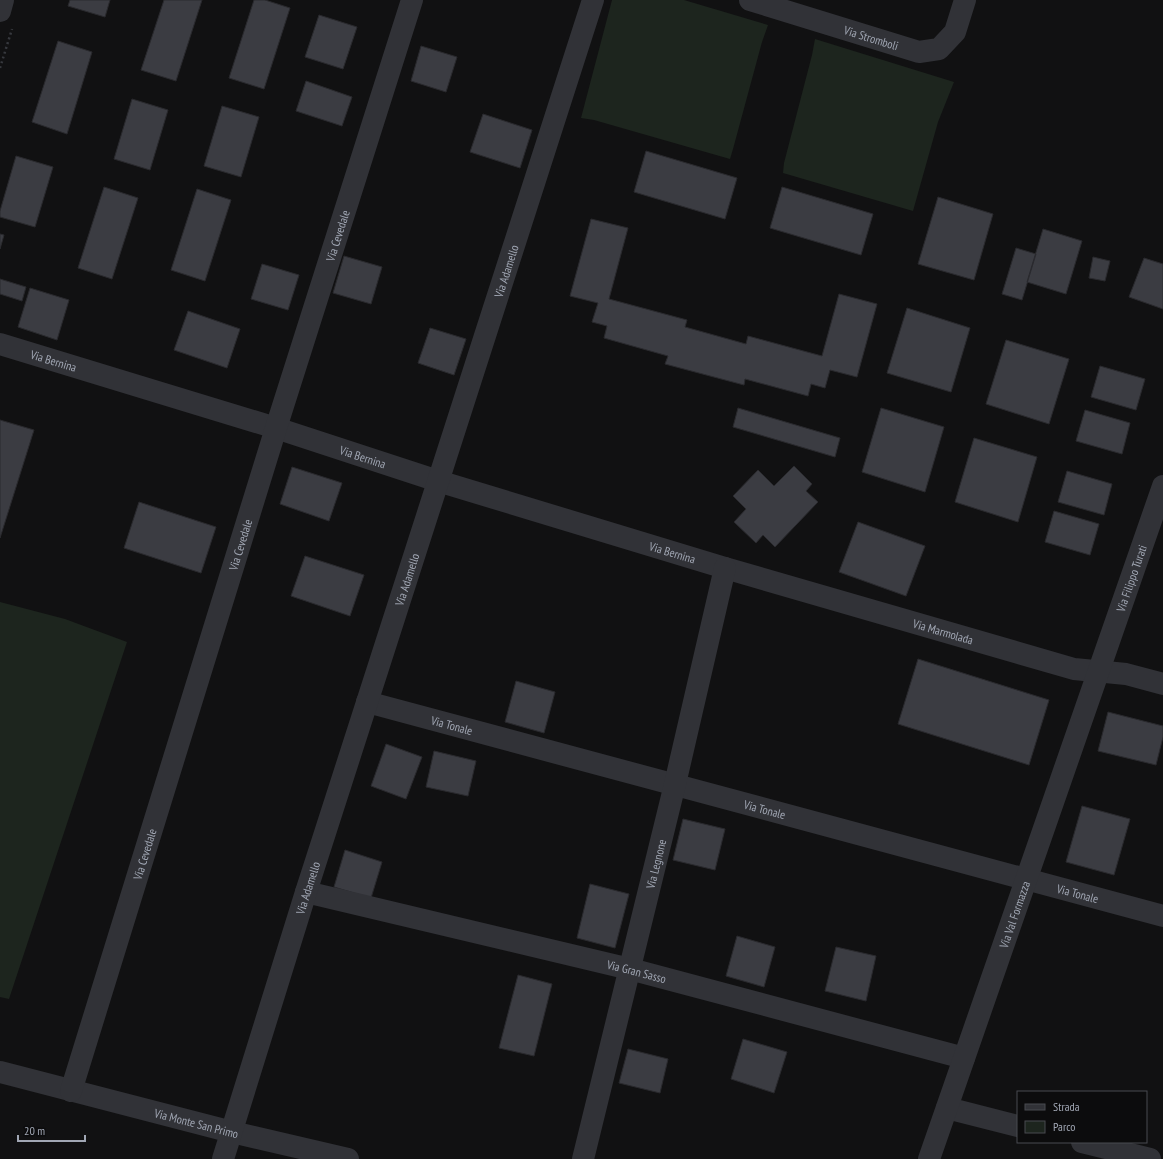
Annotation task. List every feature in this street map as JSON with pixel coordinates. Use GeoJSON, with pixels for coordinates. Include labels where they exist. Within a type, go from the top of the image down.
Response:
{"type":"FeatureCollection","features":[{"type":"Feature","properties":{"kind":"street"},"geometry":{"type":"LineString","coordinates":[[3,0],[7,17]]}},
{"type":"Feature","properties":{"kind":"street","name":"Via Cevedale"},"geometry":{"type":"LineString","coordinates":[[71,1091],[276,428],[412,0]]}},
{"type":"Feature","properties":{"kind":"street","name":"Via Adamello"},"geometry":{"type":"LineString","coordinates":[[223,1159],[306,892],[593,0]]}},
{"type":"Feature","properties":{"kind":"street","name":"Via Stromboli"},"geometry":{"type":"LineString","coordinates":[[750,0],[919,52],[939,49],[955,32],[965,0]]}},
{"type":"Feature","properties":{"kind":"street","name":"Via Bernina"},"geometry":{"type":"LineString","coordinates":[[0,344],[276,428],[438,481],[725,568]]}},
{"type":"Feature","properties":{"kind":"street","name":"Via Filippo Turati"},"geometry":{"type":"LineString","coordinates":[[1098,670],[1163,486]]}},
{"type":"Feature","properties":{"kind":"street","name":"Via Marmolada"},"geometry":{"type":"LineString","coordinates":[[725,568],[1074,669],[1098,670],[1126,674],[1163,684]]}},
{"type":"Feature","properties":{"kind":"street","name":"Via Legnone"},"geometry":{"type":"LineString","coordinates":[[583,1159],[675,784],[725,568]]}},
{"type":"Feature","properties":{"kind":"street","name":"Via Val Formazza"},"geometry":{"type":"LineString","coordinates":[[929,1159],[1098,670]]}},
{"type":"Feature","properties":{"kind":"street","name":"Via Tonale"},"geometry":{"type":"LineString","coordinates":[[367,702],[1163,916]]}},
{"type":"Feature","properties":{"kind":"street","name":"Via Gran Sasso"},"geometry":{"type":"LineString","coordinates":[[306,892],[630,969],[964,1058]]}},
{"type":"Feature","properties":{"kind":"street","name":"Via Monte San Primo"},"geometry":{"type":"LineString","coordinates":[[0,1072],[232,1132],[348,1159]]}},
{"type":"Feature","properties":{"kind":"street"},"geometry":{"type":"LineString","coordinates":[[947,1108],[1017,1126]]}},
{"type":"Feature","properties":{"kind":"street"},"geometry":{"type":"LineString","coordinates":[[1086,1143],[1150,1159]]}},
{"type":"Feature","properties":{"kind":"path"},"geometry":{"type":"LineString","coordinates":[[0,68],[7,17]]}},
{"type":"Feature","properties":{"kind":"green space"},"geometry":{"type":"Polygon","coordinates":[[[612,0],[684,0],[768,25],[730,159],[594,120],[581,118],[612,0]]]}},
{"type":"Feature","properties":{"kind":"green space"},"geometry":{"type":"Polygon","coordinates":[[[815,39],[954,82],[938,122],[913,211],[783,173],[784,163],[815,39]]]}},
{"type":"Feature","properties":{"kind":"green space"},"geometry":{"type":"Polygon","coordinates":[[[0,602],[65,619],[127,642],[9,999],[0,997],[0,602]]]}},
{"type":"Feature","properties":{"kind":"building"},"geometry":{"type":"Polygon","coordinates":[[[70,0],[110,0],[105,17],[68,6],[70,0]]]}},
{"type":"Feature","properties":{"kind":"building"},"geometry":{"type":"Polygon","coordinates":[[[164,0],[202,0],[176,81],[141,70],[164,0]]]}},
{"type":"Feature","properties":{"kind":"building"},"geometry":{"type":"Polygon","coordinates":[[[254,0],[265,0],[290,8],[264,89],[229,78],[254,0]]]}},
{"type":"Feature","properties":{"kind":"building"},"geometry":{"type":"Polygon","coordinates":[[[319,15],[357,27],[343,69],[305,57],[319,15]]]}},
{"type":"Feature","properties":{"kind":"building"},"geometry":{"type":"Polygon","coordinates":[[[58,41],[92,52],[67,134],[32,122],[58,41]]]}},
{"type":"Feature","properties":{"kind":"building"},"geometry":{"type":"Polygon","coordinates":[[[421,46],[457,57],[446,92],[411,81],[421,46]]]}},
{"type":"Feature","properties":{"kind":"building"},"geometry":{"type":"Polygon","coordinates":[[[306,81],[352,97],[342,126],[296,111],[306,81]]]}},
{"type":"Feature","properties":{"kind":"building"},"geometry":{"type":"Polygon","coordinates":[[[132,99],[168,110],[150,170],[114,159],[132,99]]]}},
{"type":"Feature","properties":{"kind":"building"},"geometry":{"type":"Polygon","coordinates":[[[222,106],[259,117],[241,177],[204,166],[222,106]]]}},
{"type":"Feature","properties":{"kind":"building"},"geometry":{"type":"Polygon","coordinates":[[[483,114],[532,130],[520,168],[470,152],[483,114]]]}},
{"type":"Feature","properties":{"kind":"building"},"geometry":{"type":"Polygon","coordinates":[[[646,151],[737,178],[725,219],[634,192],[646,151]]]}},
{"type":"Feature","properties":{"kind":"building"},"geometry":{"type":"Polygon","coordinates":[[[16,156],[53,167],[35,227],[0,217],[0,211],[16,156]]]}},
{"type":"Feature","properties":{"kind":"building"},"geometry":{"type":"Polygon","coordinates":[[[104,187],[138,198],[112,279],[78,268],[104,187]]]}},
{"type":"Feature","properties":{"kind":"building"},"geometry":{"type":"Polygon","coordinates":[[[782,187],[873,214],[861,255],[770,228],[782,187]]]}},
{"type":"Feature","properties":{"kind":"building"},"geometry":{"type":"Polygon","coordinates":[[[197,189],[231,200],[205,281],[171,270],[197,189]]]}},
{"type":"Feature","properties":{"kind":"building"},"geometry":{"type":"Polygon","coordinates":[[[938,197],[993,214],[974,280],[918,264],[938,197]]]}},
{"type":"Feature","properties":{"kind":"building"},"geometry":{"type":"Polygon","coordinates":[[[591,219],[628,228],[609,299],[687,320],[685,327],[746,344],[748,336],[822,356],[839,294],[877,304],[857,377],[830,370],[825,388],[811,384],[808,396],[745,379],[744,385],[665,364],[668,356],[604,338],[607,326],[592,322],[598,303],[570,296],[591,219]]]}},
{"type":"Feature","properties":{"kind":"building"},"geometry":{"type":"Polygon","coordinates":[[[1043,229],[1082,241],[1066,294],[1027,282],[1043,229]]]}},
{"type":"Feature","properties":{"kind":"building"},"geometry":{"type":"Polygon","coordinates":[[[0,234],[4,235],[0,249],[0,234]]]}},
{"type":"Feature","properties":{"kind":"building"},"geometry":{"type":"Polygon","coordinates":[[[1016,248],[1036,254],[1022,300],[1002,294],[1016,248]]]}},
{"type":"Feature","properties":{"kind":"building"},"geometry":{"type":"Polygon","coordinates":[[[344,256],[382,267],[371,304],[333,293],[344,256]]]}},
{"type":"Feature","properties":{"kind":"building"},"geometry":{"type":"Polygon","coordinates":[[[1093,257],[1110,261],[1105,281],[1089,278],[1093,257]]]}},
{"type":"Feature","properties":{"kind":"building"},"geometry":{"type":"Polygon","coordinates":[[[1144,258],[1163,264],[1163,309],[1129,297],[1144,258]]]}},
{"type":"Feature","properties":{"kind":"building"},"geometry":{"type":"Polygon","coordinates":[[[262,264],[299,275],[288,310],[251,299],[262,264]]]}},
{"type":"Feature","properties":{"kind":"building"},"geometry":{"type":"Polygon","coordinates":[[[0,279],[26,287],[22,301],[0,294],[0,279]]]}},
{"type":"Feature","properties":{"kind":"building"},"geometry":{"type":"Polygon","coordinates":[[[30,288],[69,300],[57,340],[18,327],[30,288]]]}},
{"type":"Feature","properties":{"kind":"building"},"geometry":{"type":"Polygon","coordinates":[[[907,308],[970,328],[951,392],[887,373],[907,308]]]}},
{"type":"Feature","properties":{"kind":"building"},"geometry":{"type":"Polygon","coordinates":[[[188,311],[240,329],[227,368],[174,350],[188,311]]]}},
{"type":"Feature","properties":{"kind":"building"},"geometry":{"type":"Polygon","coordinates":[[[430,328],[466,339],[454,375],[418,363],[430,328]]]}},
{"type":"Feature","properties":{"kind":"building"},"geometry":{"type":"Polygon","coordinates":[[[1006,340],[1069,359],[1049,424],[986,404],[1006,340]]]}},
{"type":"Feature","properties":{"kind":"building"},"geometry":{"type":"Polygon","coordinates":[[[1100,366],[1145,379],[1136,410],[1091,397],[1100,366]]]}},
{"type":"Feature","properties":{"kind":"building"},"geometry":{"type":"Polygon","coordinates":[[[738,408],[840,438],[835,457],[733,427],[738,408]]]}},
{"type":"Feature","properties":{"kind":"building"},"geometry":{"type":"Polygon","coordinates":[[[881,408],[944,427],[925,492],[862,472],[881,408]]]}},
{"type":"Feature","properties":{"kind":"building"},"geometry":{"type":"Polygon","coordinates":[[[1085,410],[1130,423],[1122,454],[1076,441],[1085,410]]]}},
{"type":"Feature","properties":{"kind":"building"},"geometry":{"type":"Polygon","coordinates":[[[0,420],[34,430],[0,538],[0,420]]]}},
{"type":"Feature","properties":{"kind":"building"},"geometry":{"type":"Polygon","coordinates":[[[974,438],[1037,457],[1018,522],[955,502],[974,438]]]}},
{"type":"Feature","properties":{"kind":"building"},"geometry":{"type":"Polygon","coordinates":[[[794,466],[812,484],[806,491],[818,502],[775,547],[763,535],[756,543],[734,522],[746,509],[733,496],[758,470],[774,486],[794,466]]]}},
{"type":"Feature","properties":{"kind":"building"},"geometry":{"type":"Polygon","coordinates":[[[292,467],[342,483],[329,521],[280,504],[292,467]]]}},
{"type":"Feature","properties":{"kind":"building"},"geometry":{"type":"Polygon","coordinates":[[[1067,471],[1112,484],[1104,515],[1058,502],[1067,471]]]}},
{"type":"Feature","properties":{"kind":"building"},"geometry":{"type":"Polygon","coordinates":[[[139,502],[216,527],[201,573],[124,548],[139,502]]]}},
{"type":"Feature","properties":{"kind":"building"},"geometry":{"type":"Polygon","coordinates":[[[1054,511],[1099,524],[1090,555],[1045,542],[1054,511]]]}},
{"type":"Feature","properties":{"kind":"building"},"geometry":{"type":"Polygon","coordinates":[[[858,522],[925,546],[906,596],[839,572],[858,522]]]}},
{"type":"Feature","properties":{"kind":"building"},"geometry":{"type":"Polygon","coordinates":[[[305,556],[364,575],[350,616],[291,596],[305,556]]]}},
{"type":"Feature","properties":{"kind":"building"},"geometry":{"type":"Polygon","coordinates":[[[918,659],[1049,700],[1029,765],[898,724],[918,659]]]}},
{"type":"Feature","properties":{"kind":"building"},"geometry":{"type":"Polygon","coordinates":[[[516,681],[555,692],[544,733],[505,722],[516,681]]]}},
{"type":"Feature","properties":{"kind":"building"},"geometry":{"type":"Polygon","coordinates":[[[1108,712],[1163,726],[1163,737],[1156,765],[1098,751],[1108,712]]]}},
{"type":"Feature","properties":{"kind":"building"},"geometry":{"type":"Polygon","coordinates":[[[386,744],[422,757],[406,799],[371,786],[386,744]]]}},
{"type":"Feature","properties":{"kind":"building"},"geometry":{"type":"Polygon","coordinates":[[[434,751],[476,761],[468,796],[426,787],[434,751]]]}},
{"type":"Feature","properties":{"kind":"building"},"geometry":{"type":"Polygon","coordinates":[[[1082,806],[1130,819],[1114,875],[1066,862],[1082,806]]]}},
{"type":"Feature","properties":{"kind":"building"},"geometry":{"type":"Polygon","coordinates":[[[683,819],[725,829],[715,870],[673,860],[683,819]]]}},
{"type":"Feature","properties":{"kind":"building"},"geometry":{"type":"Polygon","coordinates":[[[345,850],[382,862],[371,898],[334,887],[345,850]]]}},
{"type":"Feature","properties":{"kind":"building"},"geometry":{"type":"Polygon","coordinates":[[[590,884],[629,894],[615,948],[577,938],[590,884]]]}},
{"type":"Feature","properties":{"kind":"building"},"geometry":{"type":"Polygon","coordinates":[[[737,936],[775,947],[764,987],[726,976],[737,936]]]}},
{"type":"Feature","properties":{"kind":"building"},"geometry":{"type":"Polygon","coordinates":[[[836,947],[876,956],[866,1001],[825,991],[836,947]]]}},
{"type":"Feature","properties":{"kind":"building"},"geometry":{"type":"Polygon","coordinates":[[[518,975],[552,984],[534,1056],[499,1048],[518,975]]]}},
{"type":"Feature","properties":{"kind":"building"},"geometry":{"type":"Polygon","coordinates":[[[743,1039],[787,1052],[774,1093],[731,1079],[743,1039]]]}},
{"type":"Feature","properties":{"kind":"building"},"geometry":{"type":"Polygon","coordinates":[[[628,1049],[668,1059],[660,1093],[619,1083],[628,1049]]]}}]}
